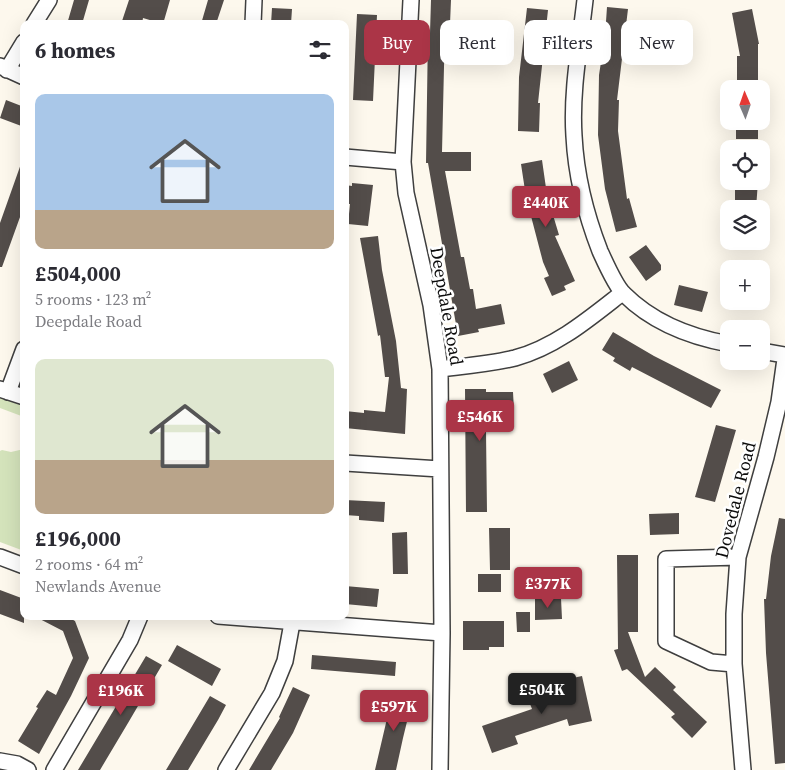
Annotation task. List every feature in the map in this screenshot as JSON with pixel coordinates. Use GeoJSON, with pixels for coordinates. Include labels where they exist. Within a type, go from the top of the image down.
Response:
{"type":"FeatureCollection","features":[{"type":"Feature","properties":{"kind":"street"},"geometry":{"type":"LineString","coordinates":[[36,20],[49,0]]}},
{"type":"Feature","properties":{"kind":"street"},"geometry":{"type":"LineString","coordinates":[[253,20],[254,0]]}},
{"type":"Feature","properties":{"kind":"street","name":"Deepdale Road"},"geometry":{"type":"LineString","coordinates":[[411,0],[403,162],[406,193],[432,305],[440,369],[442,633],[440,770]]}},
{"type":"Feature","properties":{"kind":"street"},"geometry":{"type":"LineString","coordinates":[[585,0],[575,89],[574,136],[579,178],[590,226],[604,259],[622,293],[645,312],[674,329],[705,340],[720,342]]}},
{"type":"Feature","properties":{"kind":"street"},"geometry":{"type":"LineString","coordinates":[[20,47],[4,68],[20,76]]}},
{"type":"Feature","properties":{"kind":"street"},"geometry":{"type":"LineString","coordinates":[[349,157],[403,162]]}},
{"type":"Feature","properties":{"kind":"street"},"geometry":{"type":"LineString","coordinates":[[440,369],[485,364],[517,357],[552,342],[582,324],[622,293]]}},
{"type":"Feature","properties":{"kind":"street"},"geometry":{"type":"LineString","coordinates":[[770,352],[785,355]]}},
{"type":"Feature","properties":{"kind":"street"},"geometry":{"type":"LineString","coordinates":[[20,357],[4,391],[20,396]]}},
{"type":"Feature","properties":{"kind":"street","name":"Dovedale Road"},"geometry":{"type":"LineString","coordinates":[[743,770],[734,664],[734,614],[738,557],[779,402],[785,359]]}},
{"type":"Feature","properties":{"kind":"street"},"geometry":{"type":"LineString","coordinates":[[349,463],[440,470]]}},
{"type":"Feature","properties":{"kind":"street"},"geometry":{"type":"LineString","coordinates":[[0,557],[20,564]]}},
{"type":"Feature","properties":{"kind":"street"},"geometry":{"type":"LineString","coordinates":[[734,664],[711,662],[666,641],[666,560],[738,557]]}},
{"type":"Feature","properties":{"kind":"street"},"geometry":{"type":"LineString","coordinates":[[54,770],[130,640],[138,620]]}},
{"type":"Feature","properties":{"kind":"street"},"geometry":{"type":"LineString","coordinates":[[260,620],[442,633]]}},
{"type":"Feature","properties":{"kind":"street"},"geometry":{"type":"LineString","coordinates":[[226,770],[272,692],[284,661],[292,623]]}},
{"type":"Feature","properties":{"kind":"street"},"geometry":{"type":"LineString","coordinates":[[0,761],[17,764],[28,770]]}},
{"type":"Feature","properties":{"kind":"green space"},"geometry":{"type":"Polygon","coordinates":[[[0,398],[20,405],[20,416],[0,408],[0,398]]]}},
{"type":"Feature","properties":{"kind":"green space"},"geometry":{"type":"Polygon","coordinates":[[[20,450],[20,550],[0,542],[0,451],[11,452],[20,450]]]}},
{"type":"Feature","properties":{"kind":"building"},"geometry":{"type":"Polygon","coordinates":[[[74,0],[89,0],[83,20],[68,20],[74,0]]]}},
{"type":"Feature","properties":{"kind":"building"},"geometry":{"type":"Polygon","coordinates":[[[129,0],[170,0],[164,20],[143,18],[143,20],[122,20],[129,0]]]}},
{"type":"Feature","properties":{"kind":"building"},"geometry":{"type":"Polygon","coordinates":[[[208,0],[224,0],[217,20],[202,20],[208,0]]]}},
{"type":"Feature","properties":{"kind":"building"},"geometry":{"type":"Polygon","coordinates":[[[431,0],[451,0],[450,20],[440,20],[440,65],[444,65],[442,152],[471,152],[471,171],[445,171],[461,257],[464,257],[470,289],[473,289],[476,309],[501,304],[505,324],[478,329],[479,332],[458,336],[428,163],[426,163],[428,65],[430,65],[431,0]]]}},
{"type":"Feature","properties":{"kind":"building"},"geometry":{"type":"Polygon","coordinates":[[[607,7],[628,9],[627,20],[621,20],[621,65],[617,100],[619,100],[618,131],[627,199],[629,198],[637,227],[616,232],[605,189],[598,135],[601,65],[611,65],[611,20],[606,20],[607,7]]]}},
{"type":"Feature","properties":{"kind":"building"},"geometry":{"type":"Polygon","coordinates":[[[272,8],[292,9],[291,20],[271,20],[272,8]]]}},
{"type":"Feature","properties":{"kind":"building"},"geometry":{"type":"Polygon","coordinates":[[[527,8],[548,10],[547,20],[526,20],[527,8]]]}},
{"type":"Feature","properties":{"kind":"building"},"geometry":{"type":"Polygon","coordinates":[[[752,9],[759,44],[758,80],[737,80],[737,56],[740,56],[732,13],[752,9]]]}},
{"type":"Feature","properties":{"kind":"building"},"geometry":{"type":"Polygon","coordinates":[[[357,14],[377,15],[377,20],[364,20],[364,65],[375,65],[373,101],[353,100],[357,14]]]}},
{"type":"Feature","properties":{"kind":"building"},"geometry":{"type":"Polygon","coordinates":[[[524,34],[524,65],[542,65],[538,103],[540,103],[539,132],[518,131],[519,77],[524,34]]]}},
{"type":"Feature","properties":{"kind":"building"},"geometry":{"type":"Polygon","coordinates":[[[6,100],[20,105],[20,126],[0,118],[6,100]]]}},
{"type":"Feature","properties":{"kind":"building"},"geometry":{"type":"Polygon","coordinates":[[[736,130],[758,130],[758,139],[736,139],[736,130]]]}},
{"type":"Feature","properties":{"kind":"building"},"geometry":{"type":"Polygon","coordinates":[[[542,160],[547,195],[559,235],[555,236],[575,281],[564,286],[566,290],[552,296],[544,278],[549,276],[543,262],[526,197],[521,164],[542,160]]]}},
{"type":"Feature","properties":{"kind":"building"},"geometry":{"type":"Polygon","coordinates":[[[20,167],[20,217],[2,267],[0,267],[0,223],[20,167]]]}},
{"type":"Feature","properties":{"kind":"building"},"geometry":{"type":"Polygon","coordinates":[[[352,183],[373,185],[368,226],[349,224],[349,186],[352,186],[352,183]]]}},
{"type":"Feature","properties":{"kind":"building"},"geometry":{"type":"Polygon","coordinates":[[[735,190],[757,190],[757,200],[735,200],[735,190]]]}},
{"type":"Feature","properties":{"kind":"building"},"geometry":{"type":"Polygon","coordinates":[[[378,236],[382,270],[396,341],[401,388],[407,389],[405,434],[349,428],[349,411],[364,413],[364,410],[385,412],[389,377],[385,377],[380,335],[378,336],[360,238],[378,236]]]}},
{"type":"Feature","properties":{"kind":"building"},"geometry":{"type":"Polygon","coordinates":[[[646,245],[661,265],[661,270],[646,281],[629,257],[646,245]]]}},
{"type":"Feature","properties":{"kind":"building"},"geometry":{"type":"Polygon","coordinates":[[[679,285],[708,292],[702,312],[674,305],[679,285]]]}},
{"type":"Feature","properties":{"kind":"building"},"geometry":{"type":"Polygon","coordinates":[[[613,332],[654,356],[721,390],[711,408],[632,367],[630,371],[613,361],[615,358],[602,350],[613,332]]]}},
{"type":"Feature","properties":{"kind":"building"},"geometry":{"type":"Polygon","coordinates":[[[569,361],[578,380],[552,393],[543,374],[569,361]]]}},
{"type":"Feature","properties":{"kind":"building"},"geometry":{"type":"Polygon","coordinates":[[[465,389],[486,389],[486,392],[513,392],[514,411],[489,412],[489,432],[486,432],[487,512],[466,512],[465,389]]]}},
{"type":"Feature","properties":{"kind":"building"},"geometry":{"type":"Polygon","coordinates":[[[716,425],[736,430],[715,502],[695,497],[716,425]]]}},
{"type":"Feature","properties":{"kind":"building"},"geometry":{"type":"Polygon","coordinates":[[[349,500],[385,502],[384,522],[359,520],[359,516],[349,515],[349,500]]]}},
{"type":"Feature","properties":{"kind":"building"},"geometry":{"type":"Polygon","coordinates":[[[679,513],[679,534],[650,535],[649,514],[679,513]]]}},
{"type":"Feature","properties":{"kind":"building"},"geometry":{"type":"Polygon","coordinates":[[[779,518],[785,519],[785,763],[775,764],[766,653],[764,599],[766,599],[771,556],[779,518]]]}},
{"type":"Feature","properties":{"kind":"building"},"geometry":{"type":"Polygon","coordinates":[[[489,528],[510,528],[510,570],[490,570],[489,528]]]}},
{"type":"Feature","properties":{"kind":"building"},"geometry":{"type":"Polygon","coordinates":[[[407,532],[408,574],[393,574],[392,533],[407,532]]]}},
{"type":"Feature","properties":{"kind":"building"},"geometry":{"type":"Polygon","coordinates":[[[617,555],[638,555],[638,632],[628,632],[645,677],[655,667],[676,687],[673,690],[707,722],[692,738],[671,717],[675,714],[627,669],[622,671],[614,650],[618,649],[617,555]]]}},
{"type":"Feature","properties":{"kind":"building"},"geometry":{"type":"Polygon","coordinates":[[[478,574],[501,574],[501,592],[478,592],[478,574]]]}},
{"type":"Feature","properties":{"kind":"building"},"geometry":{"type":"Polygon","coordinates":[[[349,586],[379,589],[377,607],[349,604],[349,586]]]}},
{"type":"Feature","properties":{"kind":"building"},"geometry":{"type":"Polygon","coordinates":[[[0,590],[20,598],[20,620],[24,620],[24,623],[0,614],[0,590]]]}},
{"type":"Feature","properties":{"kind":"building"},"geometry":{"type":"Polygon","coordinates":[[[535,598],[561,598],[562,619],[535,620],[535,598]]]}},
{"type":"Feature","properties":{"kind":"building"},"geometry":{"type":"Polygon","coordinates":[[[516,612],[530,612],[530,632],[517,632],[516,612]]]}},
{"type":"Feature","properties":{"kind":"building"},"geometry":{"type":"Polygon","coordinates":[[[42,620],[75,621],[89,658],[71,696],[39,754],[18,741],[47,690],[56,695],[73,658],[63,631],[42,620]]]}},
{"type":"Feature","properties":{"kind":"building"},"geometry":{"type":"Polygon","coordinates":[[[463,621],[504,621],[504,647],[489,647],[489,650],[463,650],[463,621]]]}},
{"type":"Feature","properties":{"kind":"building"},"geometry":{"type":"Polygon","coordinates":[[[177,645],[221,669],[212,686],[168,661],[177,645]]]}},
{"type":"Feature","properties":{"kind":"building"},"geometry":{"type":"Polygon","coordinates":[[[312,655],[396,662],[395,676],[311,669],[312,655]]]}},
{"type":"Feature","properties":{"kind":"building"},"geometry":{"type":"Polygon","coordinates":[[[146,656],[162,665],[100,770],[78,770],[146,656]]]}},
{"type":"Feature","properties":{"kind":"building"},"geometry":{"type":"Polygon","coordinates":[[[582,676],[592,721],[569,726],[567,719],[515,736],[518,744],[492,753],[482,726],[532,709],[529,701],[561,690],[559,681],[582,676]]]}},
{"type":"Feature","properties":{"kind":"building"},"geometry":{"type":"Polygon","coordinates":[[[293,687],[310,695],[293,733],[271,770],[249,770],[280,718],[293,687]]]}},
{"type":"Feature","properties":{"kind":"building"},"geometry":{"type":"Polygon","coordinates":[[[393,693],[413,697],[396,770],[375,770],[393,693]]]}},
{"type":"Feature","properties":{"kind":"building"},"geometry":{"type":"Polygon","coordinates":[[[210,696],[226,705],[218,720],[188,770],[166,770],[210,696]]]}}]}
